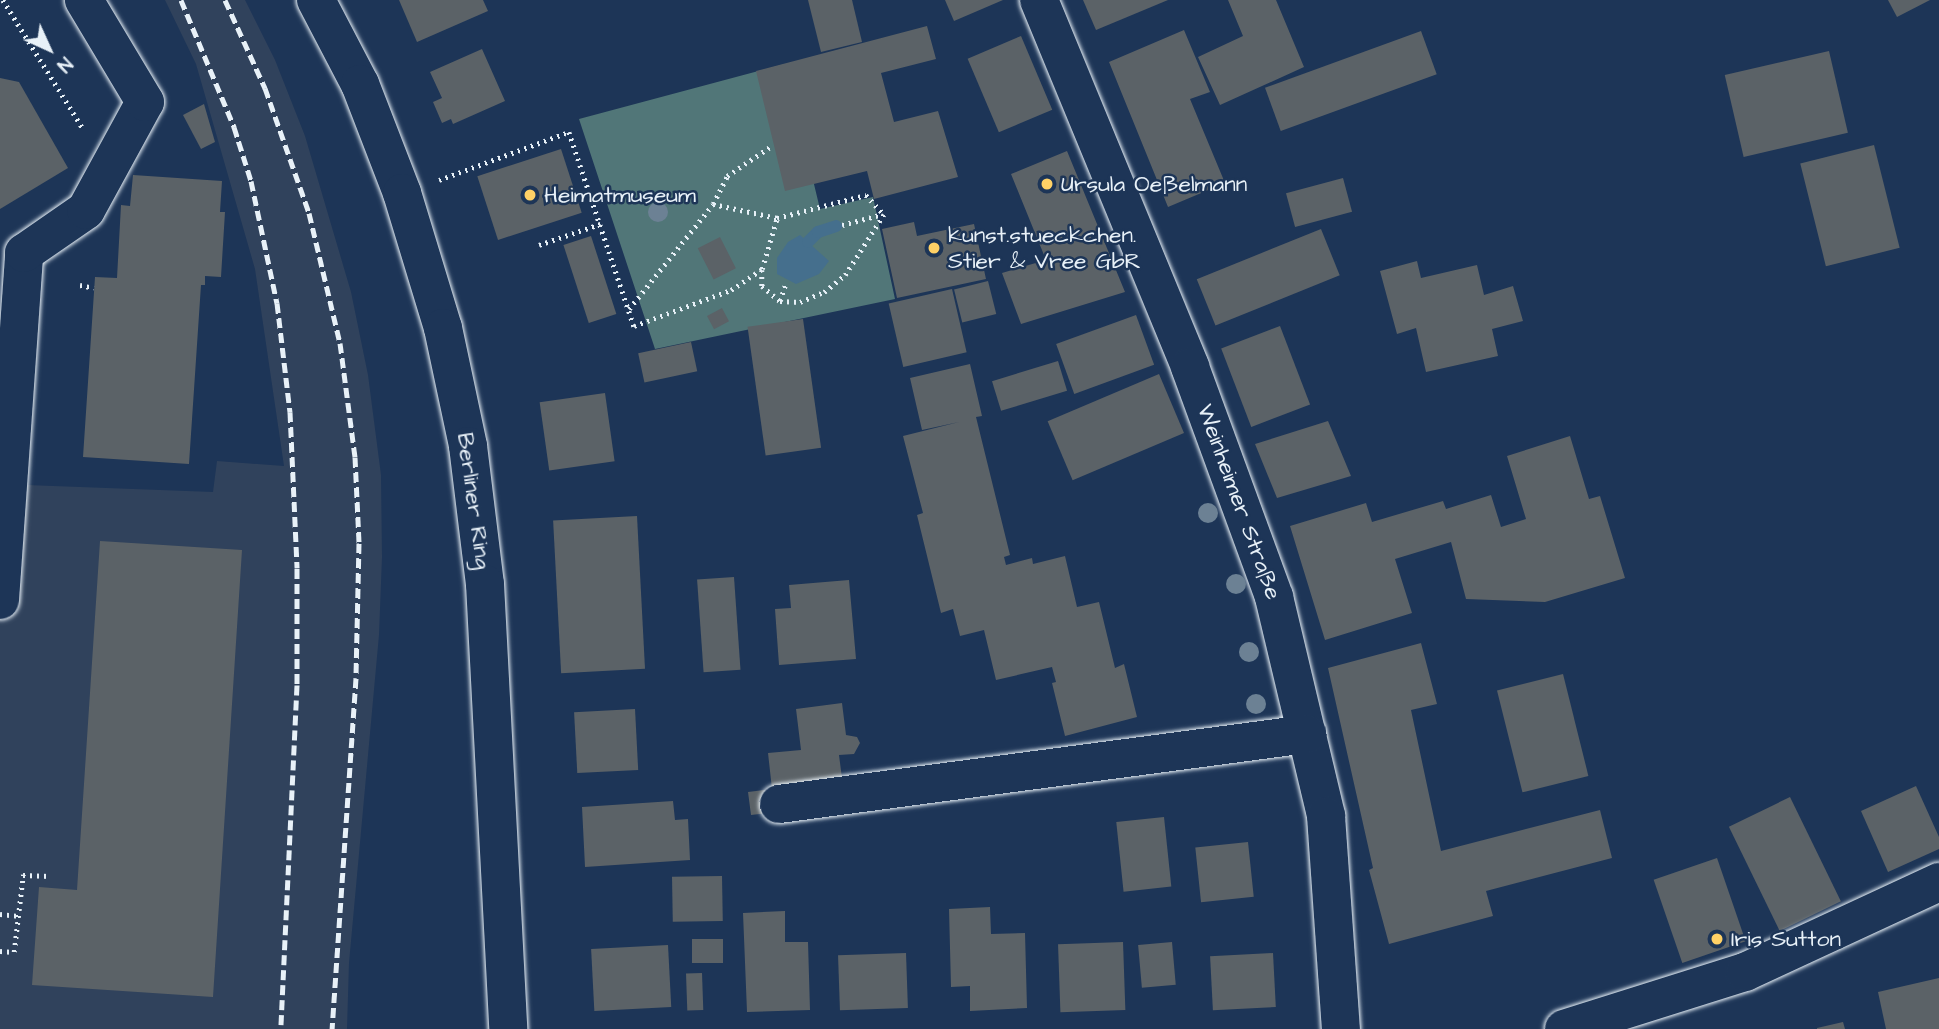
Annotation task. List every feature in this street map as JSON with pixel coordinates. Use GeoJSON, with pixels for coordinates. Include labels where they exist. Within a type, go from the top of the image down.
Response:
{"type":"FeatureCollection","features":[{"type":"Feature","properties":{"kind":"street"},"geometry":{"type":"LineString","coordinates":[[0,600],[24,253],[86,210],[145,102],[84,0]]}},
{"type":"Feature","properties":{"kind":"street","name":"Berliner Ring"},"geometry":{"type":"LineString","coordinates":[[316,0],[360,84],[402,194],[443,328],[468,446],[485,584],[508,1029]]}},
{"type":"Feature","properties":{"kind":"street","name":"Weinheimer Straße"},"geometry":{"type":"LineString","coordinates":[[1039,0],[1191,367],[1274,597],[1326,816],[1341,1029]]}},
{"type":"Feature","properties":{"kind":"street"},"geometry":{"type":"LineString","coordinates":[[779,804],[1307,734]]}},
{"type":"Feature","properties":{"kind":"street"},"geometry":{"type":"LineString","coordinates":[[1564,1029],[1745,972],[1939,882]]}},
{"type":"Feature","properties":{"kind":"path"},"geometry":{"type":"LineString","coordinates":[[3,0],[108,170]]}},
{"type":"Feature","properties":{"kind":"path"},"geometry":{"type":"LineString","coordinates":[[402,194],[569,132],[634,326],[732,290],[762,269]]}},
{"type":"Feature","properties":{"kind":"path"},"geometry":{"type":"LineString","coordinates":[[629,310],[713,204],[727,176],[770,147]]}},
{"type":"Feature","properties":{"kind":"path"},"geometry":{"type":"LineString","coordinates":[[713,204],[777,218],[866,195],[884,214]]}},
{"type":"Feature","properties":{"kind":"path"},"geometry":{"type":"LineString","coordinates":[[777,218],[762,269],[762,286],[780,301],[800,302],[824,292],[845,275],[884,214]]}},
{"type":"Feature","properties":{"kind":"path"},"geometry":{"type":"LineString","coordinates":[[842,225],[884,214]]}},
{"type":"Feature","properties":{"kind":"path"},"geometry":{"type":"LineString","coordinates":[[539,245],[600,224]]}},
{"type":"Feature","properties":{"kind":"path"},"geometry":{"type":"LineString","coordinates":[[780,301],[786,282]]}},
{"type":"Feature","properties":{"kind":"path"},"geometry":{"type":"LineString","coordinates":[[80,285],[94,288]]}},
{"type":"Feature","properties":{"kind":"path"},"geometry":{"type":"LineString","coordinates":[[0,951],[14,952],[23,875],[50,876]]}},
{"type":"Feature","properties":{"kind":"path"},"geometry":{"type":"LineString","coordinates":[[0,914],[18,916]]}},
{"type":"Feature","properties":{"kind":"shaded area"},"geometry":{"type":"Polygon","coordinates":[[[165,0],[245,0],[275,60],[305,136],[351,292],[368,375],[381,475],[382,557],[379,635],[349,963],[347,1029],[0,1029],[0,484],[213,492],[217,461],[284,466],[255,269],[196,64],[165,0]]]}},
{"type":"Feature","properties":{"kind":"shaded area"},"geometry":{"type":"Polygon","coordinates":[[[800,235],[829,261],[819,274],[796,284],[777,274],[777,258],[788,242],[800,235]]]}},
{"type":"Feature","properties":{"kind":"green space"},"geometry":{"type":"Polygon","coordinates":[[[785,64],[820,209],[873,197],[895,299],[655,349],[579,119],[785,64]]]}},
{"type":"Feature","properties":{"kind":"building"},"geometry":{"type":"Polygon","coordinates":[[[399,0],[483,0],[488,11],[417,42],[399,0]]]}},
{"type":"Feature","properties":{"kind":"building"},"geometry":{"type":"Polygon","coordinates":[[[808,0],[852,0],[862,42],[821,52],[808,0]]]}},
{"type":"Feature","properties":{"kind":"building"},"geometry":{"type":"Polygon","coordinates":[[[945,0],[1003,0],[954,21],[945,0]]]}},
{"type":"Feature","properties":{"kind":"building"},"geometry":{"type":"Polygon","coordinates":[[[1083,0],[1168,0],[1096,30],[1083,0]]]}},
{"type":"Feature","properties":{"kind":"building"},"geometry":{"type":"Polygon","coordinates":[[[1228,0],[1276,0],[1304,67],[1220,105],[1198,57],[1243,36],[1228,0]]]}},
{"type":"Feature","properties":{"kind":"building"},"geometry":{"type":"Polygon","coordinates":[[[1888,0],[1930,0],[1897,17],[1888,0]]]}},
{"type":"Feature","properties":{"kind":"building"},"geometry":{"type":"Polygon","coordinates":[[[927,26],[936,59],[881,73],[894,122],[938,111],[958,177],[874,199],[867,171],[785,191],[756,71],[927,26]]]}},
{"type":"Feature","properties":{"kind":"building"},"geometry":{"type":"Polygon","coordinates":[[[1184,30],[1210,92],[1190,99],[1225,183],[1168,207],[1109,62],[1184,30]]]}},
{"type":"Feature","properties":{"kind":"building"},"geometry":{"type":"Polygon","coordinates":[[[1421,31],[1437,74],[1281,131],[1265,88],[1421,31]]]}},
{"type":"Feature","properties":{"kind":"building"},"geometry":{"type":"Polygon","coordinates":[[[1021,36],[1052,110],[999,132],[968,59],[1021,36]]]}},
{"type":"Feature","properties":{"kind":"building"},"geometry":{"type":"Polygon","coordinates":[[[482,49],[505,101],[453,124],[451,119],[442,123],[433,102],[442,98],[430,72],[482,49]]]}},
{"type":"Feature","properties":{"kind":"building"},"geometry":{"type":"Polygon","coordinates":[[[1829,51],[1848,133],[1744,157],[1725,75],[1829,51]]]}},
{"type":"Feature","properties":{"kind":"building"},"geometry":{"type":"Polygon","coordinates":[[[0,78],[19,82],[68,168],[0,209],[0,78]]]}},
{"type":"Feature","properties":{"kind":"building"},"geometry":{"type":"Polygon","coordinates":[[[204,104],[215,142],[201,149],[183,115],[204,104]]]}},
{"type":"Feature","properties":{"kind":"building"},"geometry":{"type":"Polygon","coordinates":[[[1874,145],[1900,248],[1826,266],[1800,163],[1874,145]]]}},
{"type":"Feature","properties":{"kind":"building","name":"Heimatmuseum"},"geometry":{"type":"Polygon","coordinates":[[[561,149],[582,213],[498,240],[477,176],[561,149]]]}},
{"type":"Feature","properties":{"kind":"building"},"geometry":{"type":"Polygon","coordinates":[[[1067,151],[1125,292],[1021,324],[1002,273],[1046,260],[1011,174],[1067,151]]]}},
{"type":"Feature","properties":{"kind":"building"},"geometry":{"type":"Polygon","coordinates":[[[133,175],[222,181],[220,212],[225,212],[221,277],[205,276],[205,285],[201,285],[189,464],[83,457],[95,277],[117,278],[121,205],[130,206],[133,175]]]}},
{"type":"Feature","properties":{"kind":"building"},"geometry":{"type":"Polygon","coordinates":[[[1343,178],[1352,212],[1295,227],[1286,193],[1343,178]]]}},
{"type":"Feature","properties":{"kind":"building"},"geometry":{"type":"Polygon","coordinates":[[[914,222],[917,236],[974,224],[986,279],[897,298],[882,229],[914,222]]]}},
{"type":"Feature","properties":{"kind":"building"},"geometry":{"type":"Polygon","coordinates":[[[1321,229],[1340,275],[1215,326],[1197,279],[1321,229]]]}},
{"type":"Feature","properties":{"kind":"building"},"geometry":{"type":"Polygon","coordinates":[[[591,236],[616,314],[589,323],[563,245],[591,236]]]}},
{"type":"Feature","properties":{"kind":"building"},"geometry":{"type":"Polygon","coordinates":[[[720,237],[736,268],[714,280],[698,248],[720,237]]]}},
{"type":"Feature","properties":{"kind":"building"},"geometry":{"type":"Polygon","coordinates":[[[1417,261],[1421,278],[1477,265],[1484,295],[1513,286],[1523,321],[1492,329],[1498,356],[1426,372],[1416,328],[1397,334],[1380,271],[1417,261]]]}},
{"type":"Feature","properties":{"kind":"building"},"geometry":{"type":"Polygon","coordinates":[[[988,281],[996,314],[962,322],[954,289],[988,281]]]}},
{"type":"Feature","properties":{"kind":"building"},"geometry":{"type":"Polygon","coordinates":[[[952,289],[967,352],[903,367],[889,304],[952,289]]]}},
{"type":"Feature","properties":{"kind":"building"},"geometry":{"type":"Polygon","coordinates":[[[722,308],[729,321],[714,329],[707,316],[722,308]]]}},
{"type":"Feature","properties":{"kind":"building"},"geometry":{"type":"Polygon","coordinates":[[[1136,315],[1154,365],[1074,394],[1056,344],[1136,315]]]}},
{"type":"Feature","properties":{"kind":"building"},"geometry":{"type":"Polygon","coordinates":[[[803,319],[821,448],[766,456],[748,327],[803,319]]]}},
{"type":"Feature","properties":{"kind":"building"},"geometry":{"type":"Polygon","coordinates":[[[1280,326],[1310,404],[1251,427],[1221,349],[1280,326]]]}},
{"type":"Feature","properties":{"kind":"building"},"geometry":{"type":"Polygon","coordinates":[[[691,342],[697,371],[644,383],[638,353],[691,342]]]}},
{"type":"Feature","properties":{"kind":"building"},"geometry":{"type":"Polygon","coordinates":[[[1058,361],[1067,391],[1001,411],[992,381],[1058,361]]]}},
{"type":"Feature","properties":{"kind":"building"},"geometry":{"type":"Polygon","coordinates":[[[970,364],[982,416],[976,417],[1010,555],[1004,557],[1006,565],[1032,558],[1033,564],[1065,556],[1077,607],[1099,602],[1115,668],[1124,664],[1137,717],[1065,736],[1052,683],[1056,682],[1052,667],[996,680],[984,630],[960,636],[953,609],[941,613],[917,515],[923,513],[903,436],[959,422],[922,430],[910,378],[970,364]]]}},
{"type":"Feature","properties":{"kind":"building"},"geometry":{"type":"Polygon","coordinates":[[[1159,374],[1184,433],[1073,480],[1048,421],[1159,374]]]}},
{"type":"Feature","properties":{"kind":"building"},"geometry":{"type":"Polygon","coordinates":[[[605,393],[615,461],[549,471],[540,402],[605,393]]]}},
{"type":"Feature","properties":{"kind":"building"},"geometry":{"type":"Polygon","coordinates":[[[1328,421],[1351,476],[1277,498],[1255,444],[1328,421]]]}},
{"type":"Feature","properties":{"kind":"building"},"geometry":{"type":"Polygon","coordinates":[[[1570,436],[1589,499],[1600,496],[1625,578],[1545,602],[1466,599],[1451,542],[1395,559],[1412,613],[1325,640],[1290,526],[1366,503],[1372,522],[1443,501],[1446,509],[1491,495],[1501,527],[1526,519],[1507,456],[1570,436]]]}},
{"type":"Feature","properties":{"kind":"building"},"geometry":{"type":"Polygon","coordinates":[[[637,516],[645,669],[561,673],[553,520],[637,516]]]}},
{"type":"Feature","properties":{"kind":"building"},"geometry":{"type":"Polygon","coordinates":[[[100,541],[242,550],[213,997],[32,985],[39,887],[77,890],[100,541]]]}},
{"type":"Feature","properties":{"kind":"building"},"geometry":{"type":"Polygon","coordinates":[[[734,577],[740,670],[704,672],[697,580],[734,577]]]}},
{"type":"Feature","properties":{"kind":"building"},"geometry":{"type":"Polygon","coordinates":[[[849,580],[856,659],[779,665],[775,609],[791,608],[789,585],[849,580]]]}},
{"type":"Feature","properties":{"kind":"building"},"geometry":{"type":"Polygon","coordinates":[[[1421,643],[1437,704],[1411,710],[1441,851],[1600,810],[1612,858],[1486,891],[1493,916],[1389,944],[1369,870],[1373,868],[1328,668],[1421,643]]]}},
{"type":"Feature","properties":{"kind":"building"},"geometry":{"type":"Polygon","coordinates":[[[1563,674],[1588,776],[1522,792],[1497,690],[1563,674]]]}},
{"type":"Feature","properties":{"kind":"building"},"geometry":{"type":"Polygon","coordinates":[[[842,703],[846,735],[857,737],[860,743],[854,754],[839,755],[843,786],[775,812],[751,815],[748,792],[772,789],[768,753],[801,750],[796,709],[842,703]]]}},
{"type":"Feature","properties":{"kind":"building"},"geometry":{"type":"Polygon","coordinates":[[[635,709],[638,770],[577,773],[574,712],[635,709]]]}},
{"type":"Feature","properties":{"kind":"building"},"geometry":{"type":"Polygon","coordinates":[[[1916,786],[1939,837],[1939,849],[1888,872],[1861,811],[1916,786]]]}},
{"type":"Feature","properties":{"kind":"building"},"geometry":{"type":"Polygon","coordinates":[[[1790,797],[1841,901],[1780,931],[1729,827],[1790,797]]]}},
{"type":"Feature","properties":{"kind":"building"},"geometry":{"type":"Polygon","coordinates":[[[673,801],[675,820],[688,819],[690,860],[585,867],[582,807],[673,801]]]}},
{"type":"Feature","properties":{"kind":"building"},"geometry":{"type":"Polygon","coordinates":[[[1164,817],[1171,887],[1124,892],[1116,822],[1164,817]]]}},
{"type":"Feature","properties":{"kind":"building"},"geometry":{"type":"Polygon","coordinates":[[[1248,842],[1254,897],[1201,902],[1195,848],[1248,842]]]}},
{"type":"Feature","properties":{"kind":"building"},"geometry":{"type":"Polygon","coordinates":[[[1717,858],[1746,941],[1682,963],[1654,880],[1717,858]]]}},
{"type":"Feature","properties":{"kind":"building"},"geometry":{"type":"Polygon","coordinates":[[[722,876],[723,921],[673,922],[672,877],[722,876]]]}},
{"type":"Feature","properties":{"kind":"building"},"geometry":{"type":"Polygon","coordinates":[[[990,907],[991,934],[1025,933],[1027,1008],[970,1011],[970,986],[951,987],[949,909],[990,907]]]}},
{"type":"Feature","properties":{"kind":"building"},"geometry":{"type":"Polygon","coordinates":[[[785,911],[785,942],[808,942],[810,1010],[747,1012],[743,913],[785,911]]]}},
{"type":"Feature","properties":{"kind":"building"},"geometry":{"type":"Polygon","coordinates":[[[692,939],[723,939],[723,963],[692,963],[692,939]]]}},
{"type":"Feature","properties":{"kind":"building"},"geometry":{"type":"Polygon","coordinates":[[[1123,942],[1125,1010],[1060,1012],[1058,944],[1123,942]]]}},
{"type":"Feature","properties":{"kind":"building"},"geometry":{"type":"Polygon","coordinates":[[[1172,942],[1176,985],[1142,988],[1138,945],[1172,942]]]}},
{"type":"Feature","properties":{"kind":"building"},"geometry":{"type":"Polygon","coordinates":[[[668,945],[671,1007],[594,1011],[591,949],[668,945]]]}},
{"type":"Feature","properties":{"kind":"building"},"geometry":{"type":"Polygon","coordinates":[[[906,953],[908,1008],[840,1010],[838,955],[906,953]]]}},
{"type":"Feature","properties":{"kind":"building"},"geometry":{"type":"Polygon","coordinates":[[[1273,953],[1276,1007],[1213,1010],[1210,956],[1273,953]]]}},
{"type":"Feature","properties":{"kind":"building"},"geometry":{"type":"Polygon","coordinates":[[[702,973],[703,1010],[687,1011],[686,974],[702,973]]]}},
{"type":"Feature","properties":{"kind":"building"},"geometry":{"type":"Polygon","coordinates":[[[1939,978],[1939,1029],[1886,1029],[1878,992],[1939,978]]]}},
{"type":"Feature","properties":{"kind":"building"},"geometry":{"type":"Polygon","coordinates":[[[1843,1022],[1845,1029],[1817,1029],[1817,1028],[1843,1022]]]}},
{"type":"Feature","properties":{"kind":"waterway"},"geometry":{"type":"LineString","coordinates":[[808,242],[818,232],[836,226]]}},
{"type":"Feature","properties":{"kind":"railway"},"geometry":{"type":"LineString","coordinates":[[181,0],[234,127],[251,181],[277,303],[290,412],[297,568],[297,685],[281,1029]]}},
{"type":"Feature","properties":{"kind":"railway"},"geometry":{"type":"LineString","coordinates":[[225,0],[265,88],[309,213],[340,343],[355,457],[359,543],[356,678],[332,1029]]}},
{"type":"Feature","properties":{"kind":"place","name":"Ursula Oeßelmann"},"geometry":{"type":"Point","coordinates":[1047,184]}},
{"type":"Feature","properties":{"kind":"place","name":"Heimatmuseum"},"geometry":{"type":"Point","coordinates":[530,195]}},
{"type":"Feature","properties":{"kind":"place","name":"kunst.stueckchen. Stier & Vree GbR"},"geometry":{"type":"Point","coordinates":[934,248]}},
{"type":"Feature","properties":{"kind":"place","name":"Iris Sutton"},"geometry":{"type":"Point","coordinates":[1717,939]}}]}
